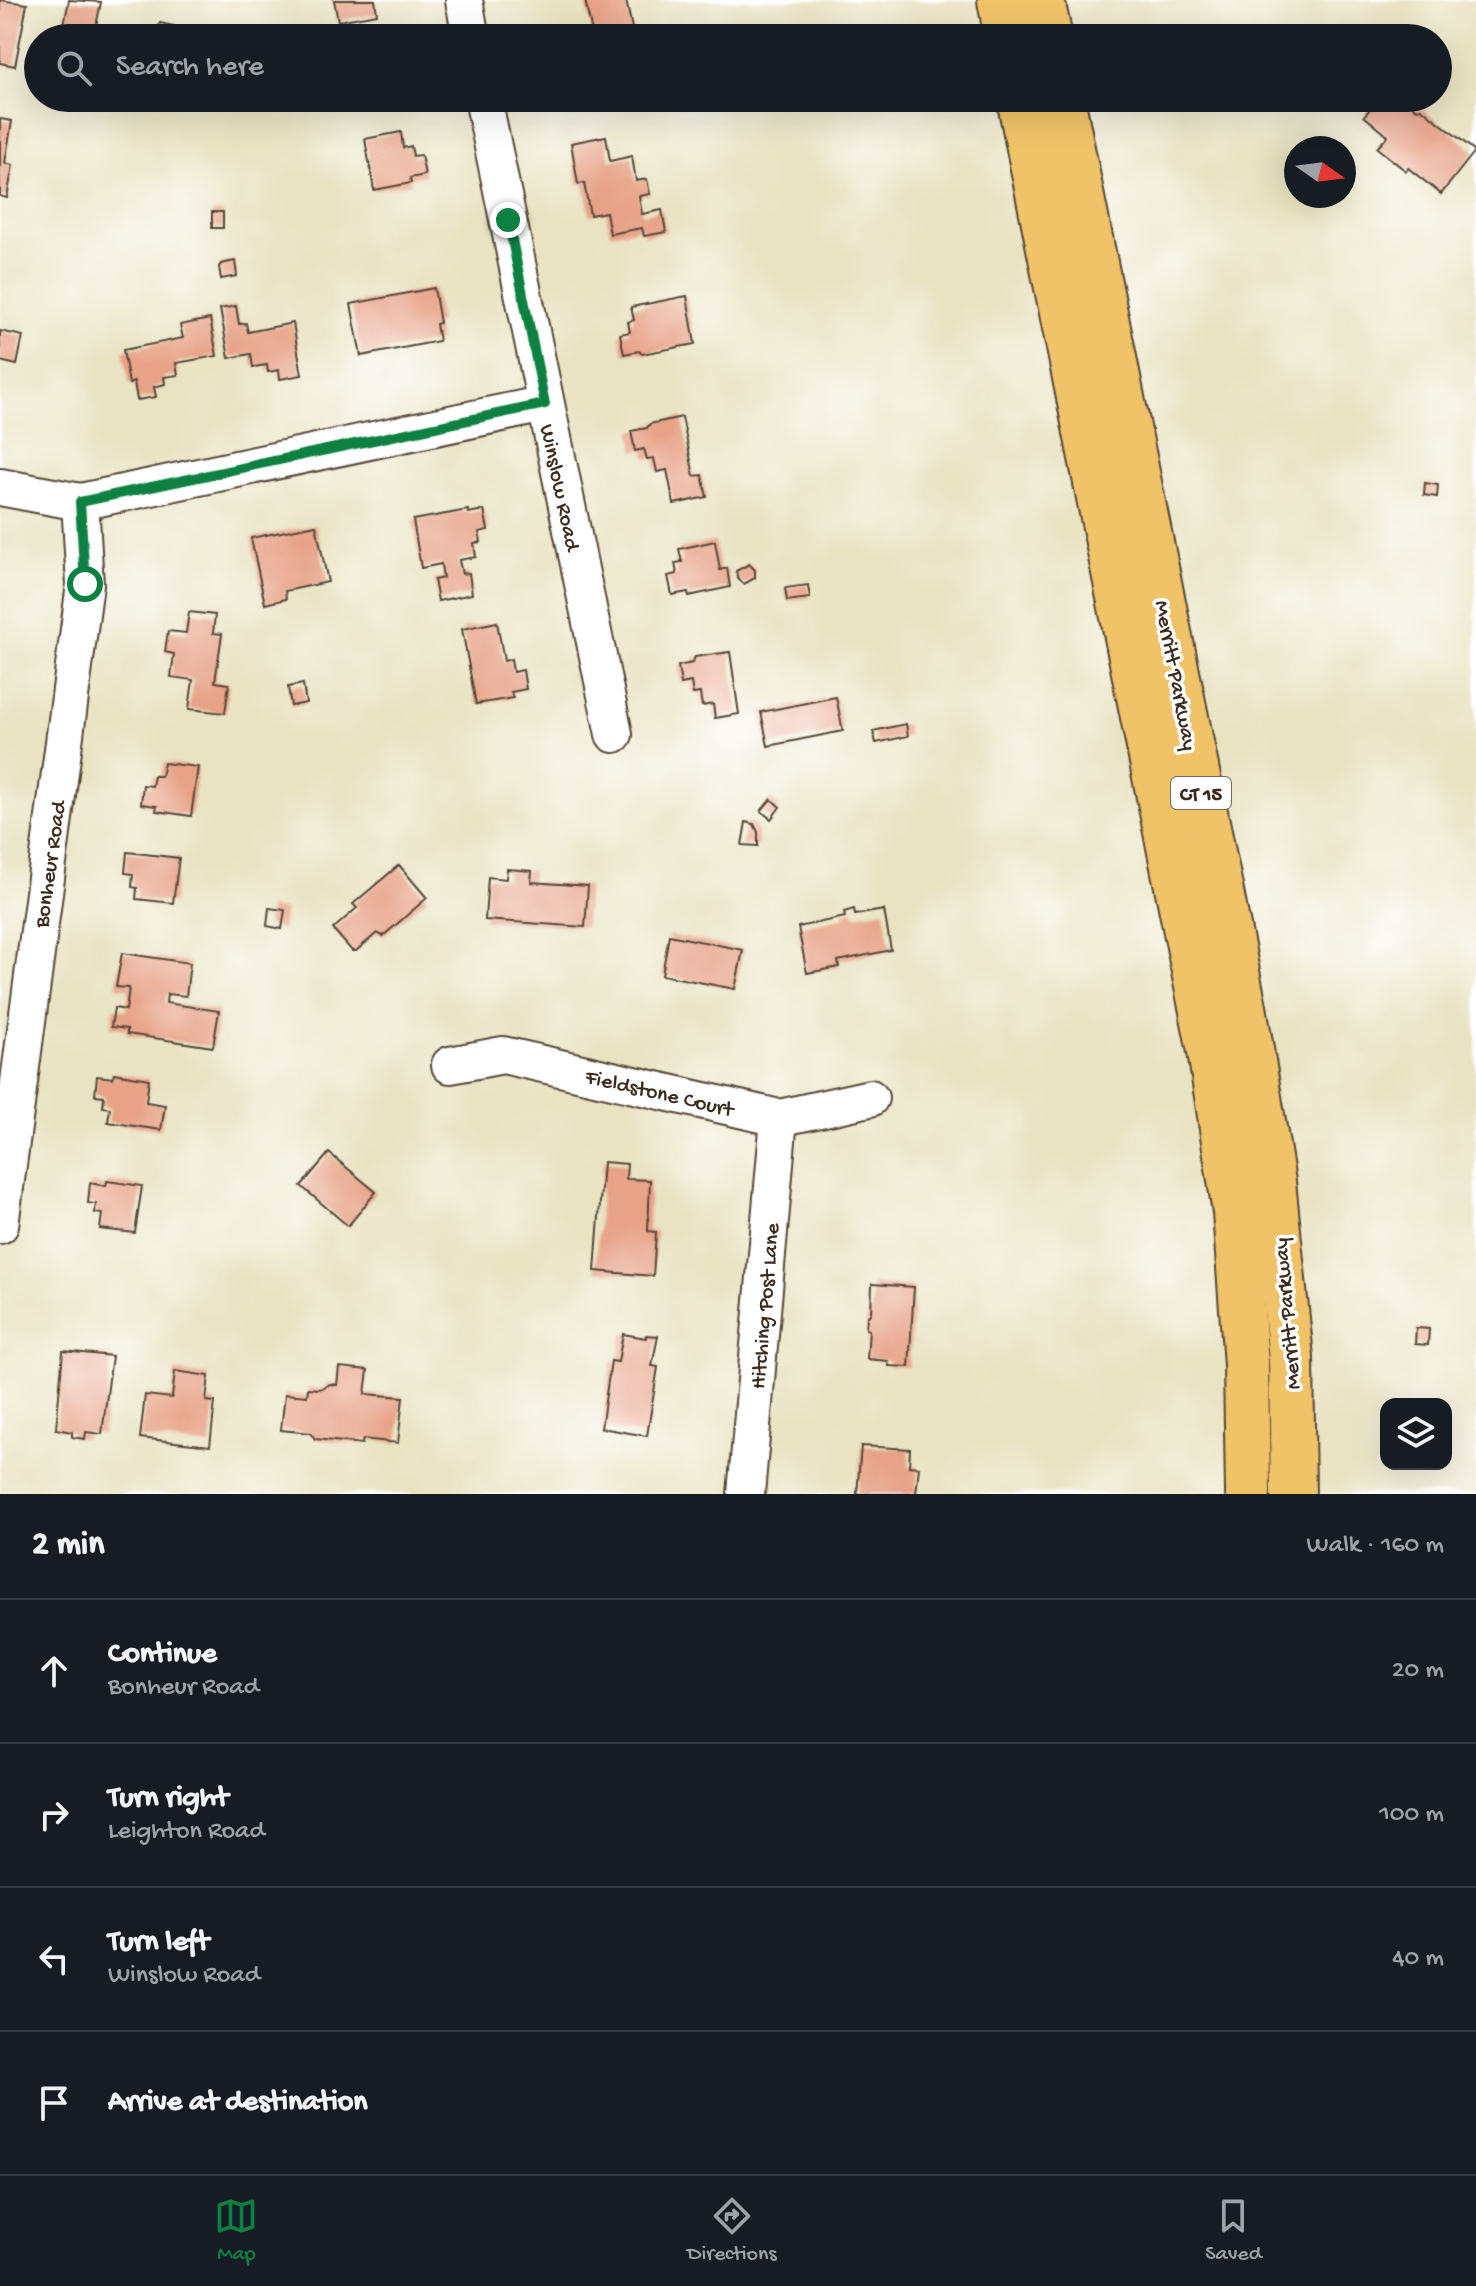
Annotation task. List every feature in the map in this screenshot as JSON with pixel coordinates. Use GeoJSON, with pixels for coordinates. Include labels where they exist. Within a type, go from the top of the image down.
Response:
{"type":"FeatureCollection","features":[{"type":"Feature","properties":{"kind":"highway"},"geometry":{"type":"LineString","coordinates":[[1000,0],[1004,24]]}},
{"type":"Feature","properties":{"kind":"highway"},"geometry":{"type":"LineString","coordinates":[[1042,0],[1047,24]]}},
{"type":"Feature","properties":{"kind":"highway","name":"Merritt Parkway"},"geometry":{"type":"LineString","coordinates":[[1022,112],[1210,1051],[1235,1212],[1246,1365],[1248,1494]]}},
{"type":"Feature","properties":{"kind":"highway","name":"Merritt Parkway"},"geometry":{"type":"LineString","coordinates":[[1065,112],[1244,1007],[1266,1138],[1291,1358],[1293,1494]]}},
{"type":"Feature","properties":{"kind":"street"},"geometry":{"type":"LineString","coordinates":[[464,0],[468,24]]}},
{"type":"Feature","properties":{"kind":"street","name":"Winslow Road"},"geometry":{"type":"LineString","coordinates":[[486,112],[614,734]]}},
{"type":"Feature","properties":{"kind":"street"},"geometry":{"type":"LineString","coordinates":[[0,487],[80,502],[545,404]]}},
{"type":"Feature","properties":{"kind":"street","name":"Bonheur Road"},"geometry":{"type":"LineString","coordinates":[[0,1225],[85,584],[80,502]]}},
{"type":"Feature","properties":{"kind":"street","name":"Fieldstone Court"},"geometry":{"type":"LineString","coordinates":[[450,1065],[503,1055],[779,1118],[870,1098]]}},
{"type":"Feature","properties":{"kind":"street","name":"Hitching Post Lane"},"geometry":{"type":"LineString","coordinates":[[746,1494],[779,1118]]}},
{"type":"Feature","properties":{"kind":"building"},"geometry":{"type":"Polygon","coordinates":[[[0,0],[27,4],[15,66],[0,63],[0,0]]]}},
{"type":"Feature","properties":{"kind":"building"},"geometry":{"type":"Polygon","coordinates":[[[69,0],[101,2],[96,24],[64,24],[69,0]]]}},
{"type":"Feature","properties":{"kind":"building"},"geometry":{"type":"Polygon","coordinates":[[[334,0],[375,0],[377,14],[338,21],[334,0]]]}},
{"type":"Feature","properties":{"kind":"building"},"geometry":{"type":"Polygon","coordinates":[[[585,0],[626,0],[631,24],[590,24],[585,0]]]}},
{"type":"Feature","properties":{"kind":"building"},"geometry":{"type":"Polygon","coordinates":[[[1367,112],[1426,112],[1475,151],[1441,194],[1377,148],[1388,136],[1364,116],[1367,112]]]}},
{"type":"Feature","properties":{"kind":"building"},"geometry":{"type":"Polygon","coordinates":[[[0,119],[12,121],[5,163],[13,165],[7,198],[0,196],[0,119]]]}},
{"type":"Feature","properties":{"kind":"building"},"geometry":{"type":"Polygon","coordinates":[[[401,132],[403,148],[411,146],[413,156],[421,155],[425,175],[410,178],[411,183],[374,190],[365,139],[401,132]]]}},
{"type":"Feature","properties":{"kind":"building"},"geometry":{"type":"Polygon","coordinates":[[[606,136],[610,161],[632,156],[636,181],[647,179],[650,194],[639,196],[642,214],[662,210],[666,232],[644,236],[642,228],[610,234],[606,212],[590,215],[584,183],[578,184],[571,143],[606,136]]]}},
{"type":"Feature","properties":{"kind":"building"},"geometry":{"type":"Polygon","coordinates":[[[212,212],[223,212],[223,228],[212,228],[212,212]]]}},
{"type":"Feature","properties":{"kind":"building"},"geometry":{"type":"Polygon","coordinates":[[[235,261],[237,276],[221,279],[221,264],[235,261]]]}},
{"type":"Feature","properties":{"kind":"building"},"geometry":{"type":"Polygon","coordinates":[[[434,288],[440,323],[436,324],[439,341],[361,356],[351,304],[434,288]]]}},
{"type":"Feature","properties":{"kind":"building"},"geometry":{"type":"Polygon","coordinates":[[[687,296],[695,344],[642,354],[639,351],[624,354],[620,334],[630,332],[628,322],[634,320],[631,307],[687,296]]]}},
{"type":"Feature","properties":{"kind":"building"},"geometry":{"type":"Polygon","coordinates":[[[236,306],[239,324],[246,323],[248,332],[293,323],[302,375],[280,379],[279,370],[268,372],[267,365],[253,367],[251,354],[229,358],[220,309],[236,306]]]}},
{"type":"Feature","properties":{"kind":"building"},"geometry":{"type":"Polygon","coordinates":[[[210,319],[217,356],[176,363],[178,375],[164,377],[165,384],[154,387],[156,397],[137,400],[134,382],[129,384],[123,350],[183,338],[180,325],[210,319]]]}},
{"type":"Feature","properties":{"kind":"building"},"geometry":{"type":"Polygon","coordinates":[[[0,331],[23,336],[17,365],[0,361],[0,331]]]}},
{"type":"Feature","properties":{"kind":"building"},"geometry":{"type":"Polygon","coordinates":[[[682,417],[694,476],[702,475],[707,497],[674,504],[667,470],[657,472],[654,458],[647,459],[644,449],[635,451],[631,431],[682,417]]]}},
{"type":"Feature","properties":{"kind":"building"},"geometry":{"type":"Polygon","coordinates":[[[1425,483],[1438,485],[1437,497],[1424,495],[1425,483]]]}},
{"type":"Feature","properties":{"kind":"building"},"geometry":{"type":"Polygon","coordinates":[[[468,510],[468,513],[484,510],[488,530],[479,532],[481,542],[474,543],[476,557],[459,560],[462,574],[469,573],[472,594],[438,601],[434,580],[443,578],[441,564],[421,568],[413,520],[468,510]]]}},
{"type":"Feature","properties":{"kind":"building"},"geometry":{"type":"Polygon","coordinates":[[[316,525],[328,582],[285,591],[286,599],[265,604],[251,538],[316,525]]]}},
{"type":"Feature","properties":{"kind":"building"},"geometry":{"type":"Polygon","coordinates":[[[715,541],[720,570],[727,568],[730,587],[689,596],[688,592],[672,595],[668,576],[677,574],[675,563],[682,562],[679,549],[715,541]]]}},
{"type":"Feature","properties":{"kind":"building"},"geometry":{"type":"Polygon","coordinates":[[[749,564],[755,570],[755,578],[744,584],[738,579],[736,571],[749,564]]]}},
{"type":"Feature","properties":{"kind":"building"},"geometry":{"type":"Polygon","coordinates":[[[808,585],[810,598],[787,601],[785,588],[808,585]]]}},
{"type":"Feature","properties":{"kind":"building"},"geometry":{"type":"Polygon","coordinates":[[[189,612],[215,615],[213,633],[222,634],[215,682],[229,684],[225,713],[189,709],[193,680],[171,677],[174,654],[165,652],[168,631],[186,633],[189,612]]]}},
{"type":"Feature","properties":{"kind":"building"},"geometry":{"type":"Polygon","coordinates":[[[497,622],[504,661],[511,659],[513,672],[523,670],[526,689],[511,692],[513,698],[476,704],[462,629],[497,622]]]}},
{"type":"Feature","properties":{"kind":"building"},"geometry":{"type":"Polygon","coordinates":[[[730,652],[739,714],[715,718],[713,704],[702,706],[700,693],[693,694],[691,682],[681,684],[678,666],[692,663],[695,657],[730,652]]]}},
{"type":"Feature","properties":{"kind":"building"},"geometry":{"type":"Polygon","coordinates":[[[303,684],[306,703],[291,706],[288,687],[303,684]]]}},
{"type":"Feature","properties":{"kind":"building"},"geometry":{"type":"Polygon","coordinates":[[[836,697],[843,731],[768,746],[761,712],[836,697]]]}},
{"type":"Feature","properties":{"kind":"building"},"geometry":{"type":"Polygon","coordinates":[[[906,724],[908,736],[876,743],[873,731],[906,724]]]}},
{"type":"Feature","properties":{"kind":"building"},"geometry":{"type":"Polygon","coordinates":[[[164,763],[198,767],[191,816],[156,811],[157,806],[141,804],[143,785],[152,786],[154,776],[161,776],[164,763]]]}},
{"type":"Feature","properties":{"kind":"building"},"geometry":{"type":"Polygon","coordinates":[[[771,799],[780,807],[771,819],[761,811],[771,799]]]}},
{"type":"Feature","properties":{"kind":"building"},"geometry":{"type":"Polygon","coordinates":[[[746,822],[754,824],[758,832],[758,846],[742,845],[746,822]]]}},
{"type":"Feature","properties":{"kind":"building"},"geometry":{"type":"Polygon","coordinates":[[[127,852],[179,858],[173,903],[136,899],[137,888],[132,887],[133,874],[125,873],[127,852]]]}},
{"type":"Feature","properties":{"kind":"building"},"geometry":{"type":"Polygon","coordinates":[[[399,865],[427,898],[383,936],[377,933],[352,951],[333,929],[357,908],[353,904],[399,865]]]}},
{"type":"Feature","properties":{"kind":"building"},"geometry":{"type":"Polygon","coordinates":[[[507,869],[532,871],[531,882],[588,886],[585,927],[485,920],[488,877],[506,879],[507,869]]]}},
{"type":"Feature","properties":{"kind":"building"},"geometry":{"type":"Polygon","coordinates":[[[269,908],[285,910],[282,929],[267,926],[269,908]]]}},
{"type":"Feature","properties":{"kind":"building"},"geometry":{"type":"Polygon","coordinates":[[[854,909],[855,915],[884,910],[891,950],[838,961],[839,967],[807,973],[798,927],[845,917],[844,912],[854,909]]]}},
{"type":"Feature","properties":{"kind":"building"},"geometry":{"type":"Polygon","coordinates":[[[669,935],[743,950],[735,989],[662,975],[669,935]]]}},
{"type":"Feature","properties":{"kind":"building"},"geometry":{"type":"Polygon","coordinates":[[[122,953],[190,963],[186,996],[167,994],[166,1003],[219,1011],[213,1047],[127,1034],[127,1029],[111,1027],[114,1008],[126,1010],[129,988],[116,987],[122,953]]]}},
{"type":"Feature","properties":{"kind":"building"},"geometry":{"type":"Polygon","coordinates":[[[114,1073],[149,1079],[146,1102],[165,1105],[161,1130],[108,1122],[110,1108],[103,1107],[104,1096],[95,1095],[97,1076],[113,1078],[114,1073]]]}},
{"type":"Feature","properties":{"kind":"building"},"geometry":{"type":"Polygon","coordinates":[[[329,1153],[376,1192],[348,1226],[301,1186],[329,1153]]]}},
{"type":"Feature","properties":{"kind":"building"},"geometry":{"type":"Polygon","coordinates":[[[603,1162],[627,1164],[626,1179],[650,1180],[648,1231],[656,1232],[653,1276],[595,1271],[603,1162]]]}},
{"type":"Feature","properties":{"kind":"building"},"geometry":{"type":"Polygon","coordinates":[[[107,1181],[142,1186],[135,1233],[100,1229],[102,1214],[95,1213],[96,1204],[88,1203],[90,1183],[106,1186],[107,1181]]]}},
{"type":"Feature","properties":{"kind":"building"},"geometry":{"type":"Polygon","coordinates":[[[872,1284],[914,1287],[909,1367],[889,1366],[888,1361],[867,1359],[869,1330],[866,1329],[867,1317],[871,1313],[872,1284]]]}},
{"type":"Feature","properties":{"kind":"building"},"geometry":{"type":"Polygon","coordinates":[[[1416,1328],[1429,1329],[1428,1345],[1415,1344],[1416,1328]]]}},
{"type":"Feature","properties":{"kind":"building"},"geometry":{"type":"Polygon","coordinates":[[[623,1334],[646,1338],[646,1335],[658,1336],[652,1366],[658,1367],[647,1436],[601,1428],[611,1361],[618,1362],[623,1334]]]}},
{"type":"Feature","properties":{"kind":"building"},"geometry":{"type":"Polygon","coordinates":[[[63,1351],[112,1356],[102,1434],[86,1432],[85,1439],[56,1429],[63,1351]]]}},
{"type":"Feature","properties":{"kind":"building"},"geometry":{"type":"Polygon","coordinates":[[[339,1367],[368,1370],[365,1394],[403,1397],[398,1443],[363,1439],[362,1444],[315,1439],[311,1433],[281,1430],[285,1394],[307,1396],[308,1388],[337,1385],[339,1367]]]}},
{"type":"Feature","properties":{"kind":"building"},"geometry":{"type":"Polygon","coordinates":[[[175,1371],[209,1376],[206,1401],[215,1402],[210,1446],[140,1438],[145,1395],[172,1398],[175,1371]]]}},
{"type":"Feature","properties":{"kind":"building"},"geometry":{"type":"Polygon","coordinates":[[[861,1446],[910,1449],[909,1466],[919,1467],[916,1494],[857,1494],[861,1446]]]}},
{"type":"Feature","properties":{"kind":"route"},"geometry":{"type":"LineString","coordinates":[[85,584],[80,502],[545,404],[508,220]]}}]}
